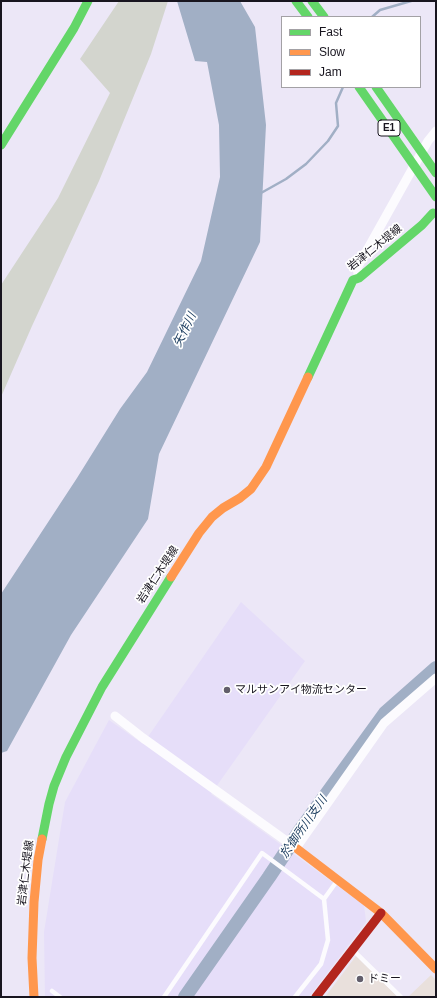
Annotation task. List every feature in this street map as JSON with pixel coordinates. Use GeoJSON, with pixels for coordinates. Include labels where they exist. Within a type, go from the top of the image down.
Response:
{"type":"FeatureCollection","features":[{"type":"Feature","properties":{"kind":"main road"},"geometry":{"type":"LineString","coordinates":[[1,145],[74,28],[88,1]]}},
{"type":"Feature","properties":{"kind":"main road"},"geometry":{"type":"LineString","coordinates":[[296,1],[307,16]]}},
{"type":"Feature","properties":{"kind":"main road"},"geometry":{"type":"LineString","coordinates":[[312,1],[323,16]]}},
{"type":"Feature","properties":{"kind":"main road","name":"E1"},"geometry":{"type":"LineString","coordinates":[[360,88],[436,197]]}},
{"type":"Feature","properties":{"kind":"main road","name":"E1"},"geometry":{"type":"LineString","coordinates":[[377,88],[436,173]]}},
{"type":"Feature","properties":{"kind":"main road","name":"岩津仁木堤線"},"geometry":{"type":"LineString","coordinates":[[34,997],[32,958],[34,902],[38,860],[49,804],[54,786],[66,757],[102,687],[198,534],[212,517],[251,489],[266,467],[353,280],[358,278],[422,225],[433,214]]}},
{"type":"Feature","properties":{"kind":"main road"},"geometry":{"type":"LineString","coordinates":[[296,848],[381,913],[436,969]]}},
{"type":"Feature","properties":{"kind":"main road"},"geometry":{"type":"LineString","coordinates":[[316,997],[381,913]]}},
{"type":"Feature","properties":{"kind":"street"},"geometry":{"type":"LineString","coordinates":[[358,278],[357,268],[428,141],[436,130]]}},
{"type":"Feature","properties":{"kind":"street"},"geometry":{"type":"LineString","coordinates":[[115,716],[296,848],[384,723],[436,678]]}},
{"type":"Feature","properties":{"kind":"lane"},"geometry":{"type":"LineString","coordinates":[[164,997],[262,853],[324,899]]}},
{"type":"Feature","properties":{"kind":"lane"},"geometry":{"type":"LineString","coordinates":[[295,997],[321,964],[328,940],[324,899],[338,880]]}},
{"type":"Feature","properties":{"kind":"lane"},"geometry":{"type":"LineString","coordinates":[[353,950],[401,997]]}},
{"type":"Feature","properties":{"kind":"lane"},"geometry":{"type":"LineString","coordinates":[[52,991],[60,997]]}},
{"type":"Feature","properties":{"kind":"shaded area"},"geometry":{"type":"Polygon","coordinates":[[[119,1],[168,1],[151,54],[99,181],[1,397],[1,285],[58,198],[110,93],[80,59],[119,1]]]}},
{"type":"Feature","properties":{"kind":"shaded area"},"geometry":{"type":"Polygon","coordinates":[[[241,602],[305,661],[211,794],[364,905],[366,922],[309,997],[45,997],[44,932],[65,802],[109,720],[143,744],[241,602]]]}},
{"type":"Feature","properties":{"kind":"shaded area","name":"ドミー"},"geometry":{"type":"Polygon","coordinates":[[[356,956],[398,997],[325,997],[356,956]]]}},
{"type":"Feature","properties":{"kind":"shaded area"},"geometry":{"type":"Polygon","coordinates":[[[431,975],[436,980],[436,997],[408,997],[431,975]]]}},
{"type":"Feature","properties":{"kind":"water","name":"矢作川"},"geometry":{"type":"Polygon","coordinates":[[[177,1],[240,1],[255,27],[266,125],[260,242],[159,454],[148,519],[71,635],[7,751],[1,753],[1,594],[120,409],[147,372],[201,261],[220,177],[219,125],[207,62],[195,61],[177,1]]]}},
{"type":"Feature","properties":{"kind":"waterway"},"geometry":{"type":"LineString","coordinates":[[373,16],[380,10],[411,1]]}},
{"type":"Feature","properties":{"kind":"waterway"},"geometry":{"type":"LineString","coordinates":[[261,193],[286,179],[306,164],[328,141],[338,126],[336,103],[343,88]]}},
{"type":"Feature","properties":{"kind":"waterway","name":"於御所川支川"},"geometry":{"type":"LineString","coordinates":[[185,997],[301,829],[385,713],[436,668]]}},
{"type":"Feature","properties":{"kind":"traffic: fast"},"geometry":{"type":"LineString","coordinates":[[1,145],[74,28],[88,1]]}},
{"type":"Feature","properties":{"kind":"traffic: fast"},"geometry":{"type":"LineString","coordinates":[[296,1],[307,16]]}},
{"type":"Feature","properties":{"kind":"traffic: fast"},"geometry":{"type":"LineString","coordinates":[[312,1],[323,16]]}},
{"type":"Feature","properties":{"kind":"traffic: fast"},"geometry":{"type":"LineString","coordinates":[[360,88],[436,197]]}},
{"type":"Feature","properties":{"kind":"traffic: fast"},"geometry":{"type":"LineString","coordinates":[[377,88],[436,173]]}},
{"type":"Feature","properties":{"kind":"traffic: fast"},"geometry":{"type":"LineString","coordinates":[[308,377],[353,280],[359,278],[422,225],[433,213]]}},
{"type":"Feature","properties":{"kind":"traffic: fast"},"geometry":{"type":"LineString","coordinates":[[42,839],[54,786],[66,757],[102,687],[171,577]]}},
{"type":"Feature","properties":{"kind":"traffic: slow"},"geometry":{"type":"LineString","coordinates":[[171,577],[199,533],[212,517],[251,489],[266,467],[308,377]]}},
{"type":"Feature","properties":{"kind":"traffic: slow"},"geometry":{"type":"LineString","coordinates":[[34,997],[32,958],[34,902],[38,860],[42,839]]}},
{"type":"Feature","properties":{"kind":"traffic: slow"},"geometry":{"type":"LineString","coordinates":[[296,848],[381,913],[436,969]]}},
{"type":"Feature","properties":{"kind":"traffic: jam"},"geometry":{"type":"LineString","coordinates":[[316,997],[381,913]]}},
{"type":"Feature","properties":{"kind":"place","name":"マルサンアイ物流センター"},"geometry":{"type":"Point","coordinates":[227,690]}},
{"type":"Feature","properties":{"kind":"place","name":"ドミー"},"geometry":{"type":"Point","coordinates":[360,979]}}]}
